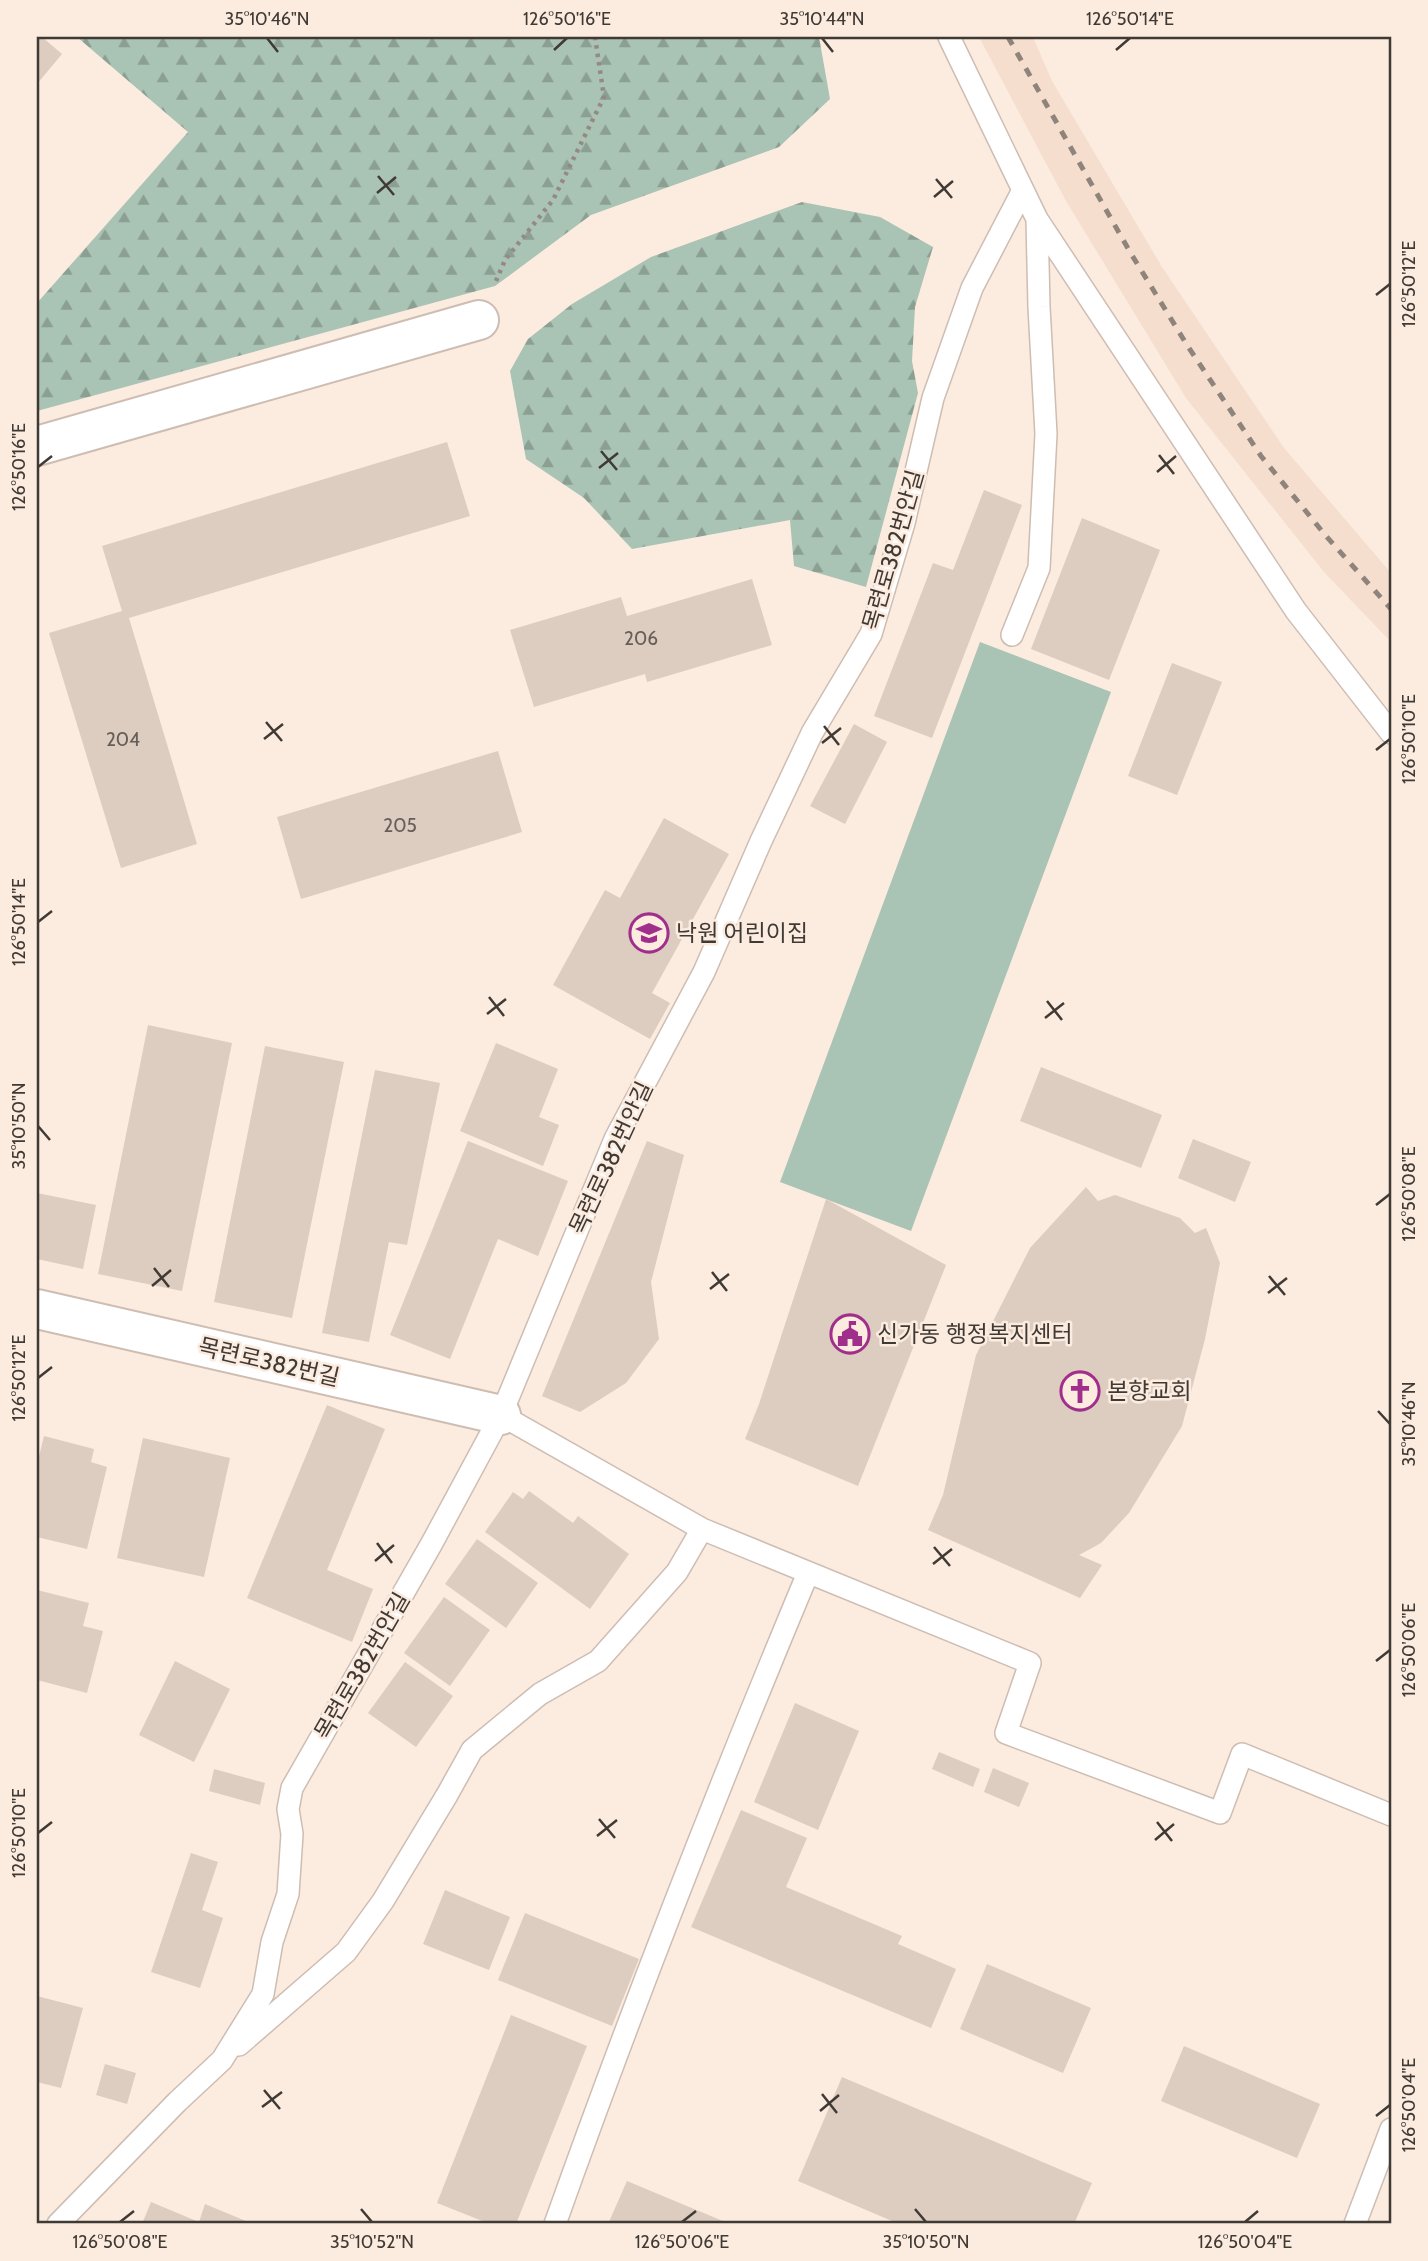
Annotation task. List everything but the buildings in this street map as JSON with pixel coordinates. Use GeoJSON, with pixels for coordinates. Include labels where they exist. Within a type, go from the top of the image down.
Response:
{"type":"FeatureCollection","features":[{"type":"Feature","properties":{"kind":"street"},"geometry":{"type":"LineString","coordinates":[[37,446],[479,320]]}},
{"type":"Feature","properties":{"kind":"street","name":"목련로382번길"},"geometry":{"type":"LineString","coordinates":[[37,1309],[501,1415]]}},
{"type":"Feature","properties":{"kind":"lane"},"geometry":{"type":"LineString","coordinates":[[949,37],[1037,219],[1296,611],[1391,733]]}},
{"type":"Feature","properties":{"kind":"lane","name":"목련로382번안길"},"geometry":{"type":"LineString","coordinates":[[58,2224],[167,2112],[222,2060],[263,1994],[272,1942],[288,1894],[292,1834],[288,1809],[292,1787],[432,1543],[501,1415],[615,1139],[704,972],[761,841],[813,733],[871,634],[904,523],[933,398],[972,288],[1023,190]]}},
{"type":"Feature","properties":{"kind":"lane"},"geometry":{"type":"LineString","coordinates":[[1012,635],[1039,568],[1046,434],[1037,219]]}},
{"type":"Feature","properties":{"kind":"lane"},"geometry":{"type":"LineString","coordinates":[[501,1415],[702,1529],[1030,1663],[1006,1733],[1220,1814],[1242,1754],[1391,1815]]}},
{"type":"Feature","properties":{"kind":"lane"},"geometry":{"type":"LineString","coordinates":[[222,2060],[346,1952],[383,1901],[472,1750],[540,1694],[598,1661],[677,1573],[702,1529]]}},
{"type":"Feature","properties":{"kind":"lane"},"geometry":{"type":"LineString","coordinates":[[555,2224],[605,2084],[761,1685],[808,1573]]}},
{"type":"Feature","properties":{"kind":"lane"},"geometry":{"type":"LineString","coordinates":[[1355,2224],[1391,2129]]}},
{"type":"Feature","properties":{"kind":"path"},"geometry":{"type":"LineString","coordinates":[[479,320],[505,260],[552,200],[604,97],[595,37]]}},
{"type":"Feature","properties":{"kind":"shaded area"},"geometry":{"type":"Polygon","coordinates":[[[979,37],[1033,37],[1052,81],[1162,267],[1284,448],[1391,573],[1391,642],[1324,572],[1186,398],[1066,201],[979,37]]]}},
{"type":"Feature","properties":{"kind":"green space"},"geometry":{"type":"Polygon","coordinates":[[[77,37],[819,37],[830,99],[779,147],[591,215],[495,286],[37,411],[37,303],[188,132],[77,37]]]}},
{"type":"Feature","properties":{"kind":"green space"},"geometry":{"type":"Polygon","coordinates":[[[802,202],[880,217],[933,247],[915,307],[912,361],[918,393],[866,587],[794,566],[790,520],[632,549],[584,498],[526,459],[510,371],[528,339],[572,304],[651,257],[802,202]]]}},
{"type":"Feature","properties":{"kind":"green space"},"geometry":{"type":"Polygon","coordinates":[[[980,642],[1111,692],[911,1231],[780,1182],[980,642]]]}},
{"type":"Feature","properties":{"kind":"railway"},"geometry":{"type":"LineString","coordinates":[[1008,37],[1130,252],[1187,345],[1261,456],[1326,536],[1391,609]]}},
{"type":"Feature","properties":{"kind":"place","name":"낙원 어린이집"},"geometry":{"type":"Point","coordinates":[649,933]}},
{"type":"Feature","properties":{"kind":"place","name":"신가동 행정복지센터"},"geometry":{"type":"Point","coordinates":[850,1334]}},
{"type":"Feature","properties":{"kind":"place","name":"본향교회"},"geometry":{"type":"Point","coordinates":[1080,1391]}}]}
